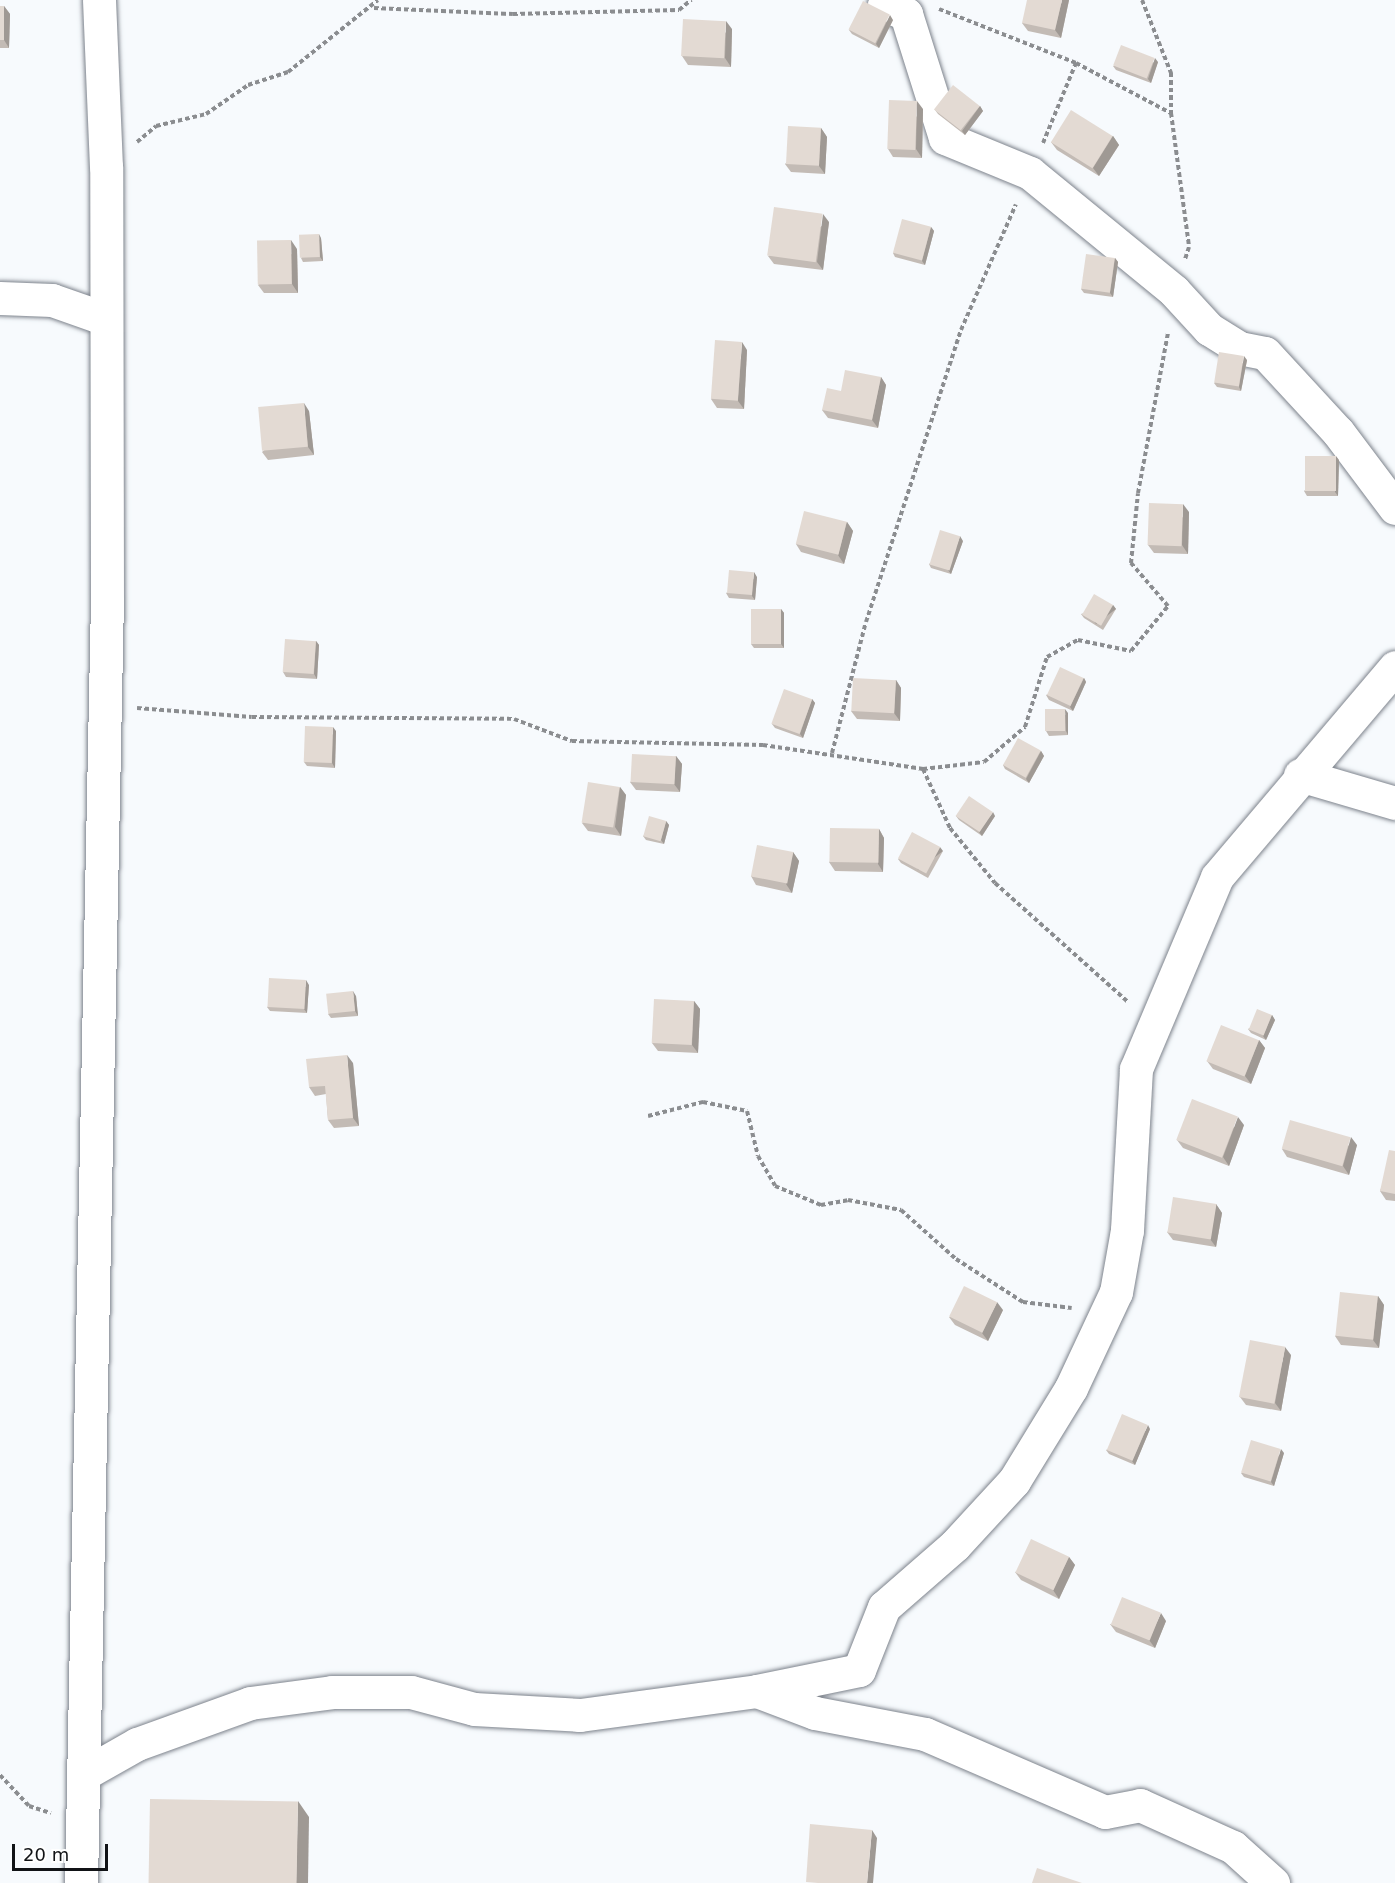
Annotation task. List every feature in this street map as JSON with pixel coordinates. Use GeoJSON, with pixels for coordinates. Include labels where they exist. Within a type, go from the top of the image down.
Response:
{"type":"FeatureCollection","features":[{"type":"Feature","properties":{"kind":"street"},"geometry":{"type":"LineString","coordinates":[[81,1883],[105,704],[106,167],[99,0]]}},
{"type":"Feature","properties":{"kind":"street"},"geometry":{"type":"LineString","coordinates":[[886,0],[884,5],[906,14],[945,138],[1030,173],[1174,291],[1209,329],[1239,348],[1265,353],[1338,432],[1395,508]]}},
{"type":"Feature","properties":{"kind":"street"},"geometry":{"type":"LineString","coordinates":[[0,298],[52,300],[106,319]]}},
{"type":"Feature","properties":{"kind":"street"},"geometry":{"type":"LineString","coordinates":[[814,1713],[860,1670],[884,1606],[955,1545],[1014,1481],[1071,1388],[1116,1292],[1127,1230],[1136,1069],[1153,1022],[1216,877],[1300,775],[1395,666]]}},
{"type":"Feature","properties":{"kind":"street"},"geometry":{"type":"LineString","coordinates":[[1300,775],[1395,803]]}},
{"type":"Feature","properties":{"kind":"street"},"geometry":{"type":"LineString","coordinates":[[84,1774],[137,1744],[250,1703],[332,1692],[411,1692],[486,1710],[580,1715],[757,1691],[860,1670]]}},
{"type":"Feature","properties":{"kind":"street"},"geometry":{"type":"LineString","coordinates":[[757,1691],[814,1713],[925,1734],[1106,1812],[1140,1805],[1233,1847],[1273,1883]]}},
{"type":"Feature","properties":{"kind":"path"},"geometry":{"type":"LineString","coordinates":[[106,167],[156,126],[206,114],[249,85],[288,72],[374,8],[378,0]]}},
{"type":"Feature","properties":{"kind":"path"},"geometry":{"type":"LineString","coordinates":[[374,8],[513,14],[679,10],[691,0]]}},
{"type":"Feature","properties":{"kind":"path"},"geometry":{"type":"LineString","coordinates":[[105,704],[252,717],[514,719],[572,741],[668,740],[832,753],[923,769],[984,762],[1025,727],[1047,657],[1078,640],[1131,651],[1168,606],[1131,563],[1174,291],[1189,247],[1171,113],[1171,74],[1142,0]]}},
{"type":"Feature","properties":{"kind":"path"},"geometry":{"type":"LineString","coordinates":[[927,4],[1076,63],[1171,113]]}},
{"type":"Feature","properties":{"kind":"path"},"geometry":{"type":"LineString","coordinates":[[832,753],[866,622],[961,330],[1076,63]]}},
{"type":"Feature","properties":{"kind":"path"},"geometry":{"type":"LineString","coordinates":[[923,769],[951,828],[995,883],[1153,1022]]}},
{"type":"Feature","properties":{"kind":"path"},"geometry":{"type":"LineString","coordinates":[[648,1116],[703,1102],[747,1111],[758,1156],[775,1186],[821,1205],[848,1200],[901,1210],[956,1259],[1023,1302],[1106,1312]]}},
{"type":"Feature","properties":{"kind":"path"},"geometry":{"type":"LineString","coordinates":[[0,1775],[29,1806],[83,1824]]}},
{"type":"Feature","properties":{"kind":"building"},"geometry":{"type":"Polygon","coordinates":[[[1027,0],[1062,0],[1055,30],[1022,23],[1027,0]]]}},
{"type":"Feature","properties":{"kind":"building"},"geometry":{"type":"Polygon","coordinates":[[[863,1],[890,15],[875,43],[848,30],[863,1]]]}},
{"type":"Feature","properties":{"kind":"building"},"geometry":{"type":"Polygon","coordinates":[[[0,6],[4,6],[4,40],[0,40],[0,6]]]}},
{"type":"Feature","properties":{"kind":"building"},"geometry":{"type":"Polygon","coordinates":[[[683,19],[726,21],[724,58],[681,56],[683,19]]]}},
{"type":"Feature","properties":{"kind":"building"},"geometry":{"type":"Polygon","coordinates":[[[1121,45],[1155,58],[1147,78],[1113,66],[1121,45]]]}},
{"type":"Feature","properties":{"kind":"building"},"geometry":{"type":"Polygon","coordinates":[[[953,85],[980,106],[961,130],[934,109],[953,85]]]}},
{"type":"Feature","properties":{"kind":"building"},"geometry":{"type":"Polygon","coordinates":[[[889,100],[917,101],[915,150],[887,149],[889,100]]]}},
{"type":"Feature","properties":{"kind":"building"},"geometry":{"type":"Polygon","coordinates":[[[1071,110],[1113,136],[1092,168],[1051,142],[1071,110]]]}},
{"type":"Feature","properties":{"kind":"building"},"geometry":{"type":"Polygon","coordinates":[[[788,126],[821,128],[819,166],[786,164],[788,126]]]}},
{"type":"Feature","properties":{"kind":"building"},"geometry":{"type":"Polygon","coordinates":[[[774,207],[823,214],[816,262],[767,256],[774,207]]]}},
{"type":"Feature","properties":{"kind":"building"},"geometry":{"type":"Polygon","coordinates":[[[902,219],[931,227],[922,261],[893,253],[902,219]]]}},
{"type":"Feature","properties":{"kind":"building"},"geometry":{"type":"Polygon","coordinates":[[[319,234],[320,257],[300,258],[299,235],[319,234]]]}},
{"type":"Feature","properties":{"kind":"building"},"geometry":{"type":"Polygon","coordinates":[[[291,240],[292,284],[258,285],[257,241],[291,240]]]}},
{"type":"Feature","properties":{"kind":"building"},"geometry":{"type":"Polygon","coordinates":[[[1086,254],[1115,258],[1110,293],[1081,289],[1086,254]]]}},
{"type":"Feature","properties":{"kind":"building"},"geometry":{"type":"Polygon","coordinates":[[[715,340],[742,342],[738,401],[711,399],[715,340]]]}},
{"type":"Feature","properties":{"kind":"building"},"geometry":{"type":"Polygon","coordinates":[[[1219,352],[1244,356],[1239,387],[1214,383],[1219,352]]]}},
{"type":"Feature","properties":{"kind":"building"},"geometry":{"type":"Polygon","coordinates":[[[845,370],[881,377],[872,420],[822,410],[827,388],[841,391],[845,370]]]}},
{"type":"Feature","properties":{"kind":"building"},"geometry":{"type":"Polygon","coordinates":[[[304,403],[308,447],[262,451],[258,407],[304,403]]]}},
{"type":"Feature","properties":{"kind":"building"},"geometry":{"type":"Polygon","coordinates":[[[1305,456],[1336,456],[1336,491],[1305,491],[1305,456]]]}},
{"type":"Feature","properties":{"kind":"building"},"geometry":{"type":"Polygon","coordinates":[[[1149,503],[1183,504],[1182,546],[1148,545],[1149,503]]]}},
{"type":"Feature","properties":{"kind":"building"},"geometry":{"type":"Polygon","coordinates":[[[804,511],[847,522],[838,555],[796,544],[804,511]]]}},
{"type":"Feature","properties":{"kind":"building"},"geometry":{"type":"Polygon","coordinates":[[[940,530],[960,536],[950,571],[929,564],[940,530]]]}},
{"type":"Feature","properties":{"kind":"building"},"geometry":{"type":"Polygon","coordinates":[[[729,570],[754,572],[752,595],[727,593],[729,570]]]}},
{"type":"Feature","properties":{"kind":"building"},"geometry":{"type":"Polygon","coordinates":[[[1094,594],[1113,605],[1101,626],[1082,615],[1094,594]]]}},
{"type":"Feature","properties":{"kind":"building"},"geometry":{"type":"Polygon","coordinates":[[[751,609],[781,609],[781,644],[751,644],[751,609]]]}},
{"type":"Feature","properties":{"kind":"building"},"geometry":{"type":"Polygon","coordinates":[[[285,639],[316,641],[314,674],[283,672],[285,639]]]}},
{"type":"Feature","properties":{"kind":"building"},"geometry":{"type":"Polygon","coordinates":[[[1060,667],[1084,678],[1070,706],[1047,695],[1060,667]]]}},
{"type":"Feature","properties":{"kind":"building"},"geometry":{"type":"Polygon","coordinates":[[[853,678],[896,680],[894,713],[851,711],[853,678]]]}},
{"type":"Feature","properties":{"kind":"building"},"geometry":{"type":"Polygon","coordinates":[[[784,689],[812,699],[800,734],[771,724],[784,689]]]}},
{"type":"Feature","properties":{"kind":"building"},"geometry":{"type":"Polygon","coordinates":[[[1045,709],[1065,709],[1065,731],[1045,731],[1045,709]]]}},
{"type":"Feature","properties":{"kind":"building"},"geometry":{"type":"Polygon","coordinates":[[[305,726],[333,727],[332,763],[304,762],[305,726]]]}},
{"type":"Feature","properties":{"kind":"building"},"geometry":{"type":"Polygon","coordinates":[[[1018,738],[1041,751],[1026,778],[1003,765],[1018,738]]]}},
{"type":"Feature","properties":{"kind":"building"},"geometry":{"type":"Polygon","coordinates":[[[632,754],[676,756],[674,784],[631,782],[632,754]]]}},
{"type":"Feature","properties":{"kind":"building"},"geometry":{"type":"Polygon","coordinates":[[[588,782],[620,787],[613,828],[582,822],[588,782]]]}},
{"type":"Feature","properties":{"kind":"building"},"geometry":{"type":"Polygon","coordinates":[[[969,796],[993,812],[980,832],[956,816],[969,796]]]}},
{"type":"Feature","properties":{"kind":"building"},"geometry":{"type":"Polygon","coordinates":[[[649,816],[666,821],[661,841],[643,836],[649,816]]]}},
{"type":"Feature","properties":{"kind":"building"},"geometry":{"type":"Polygon","coordinates":[[[830,828],[879,829],[878,863],[829,862],[830,828]]]}},
{"type":"Feature","properties":{"kind":"building"},"geometry":{"type":"Polygon","coordinates":[[[912,832],[940,847],[926,874],[898,858],[912,832]]]}},
{"type":"Feature","properties":{"kind":"building"},"geometry":{"type":"Polygon","coordinates":[[[757,845],[793,852],[787,883],[751,876],[757,845]]]}},
{"type":"Feature","properties":{"kind":"building"},"geometry":{"type":"Polygon","coordinates":[[[269,978],[306,980],[304,1009],[267,1007],[269,978]]]}},
{"type":"Feature","properties":{"kind":"building"},"geometry":{"type":"Polygon","coordinates":[[[353,991],[355,1011],[328,1014],[326,994],[353,991]]]}},
{"type":"Feature","properties":{"kind":"building"},"geometry":{"type":"Polygon","coordinates":[[[654,999],[694,1001],[692,1045],[652,1043],[654,999]]]}},
{"type":"Feature","properties":{"kind":"building"},"geometry":{"type":"Polygon","coordinates":[[[1257,1009],[1272,1015],[1264,1035],[1249,1029],[1257,1009]]]}},
{"type":"Feature","properties":{"kind":"building"},"geometry":{"type":"Polygon","coordinates":[[[1221,1025],[1259,1040],[1244,1077],[1206,1061],[1221,1025]]]}},
{"type":"Feature","properties":{"kind":"building"},"geometry":{"type":"Polygon","coordinates":[[[347,1055],[353,1118],[328,1120],[325,1086],[309,1087],[306,1059],[347,1055]]]}},
{"type":"Feature","properties":{"kind":"building"},"geometry":{"type":"Polygon","coordinates":[[[1192,1099],[1238,1117],[1222,1158],[1176,1140],[1192,1099]]]}},
{"type":"Feature","properties":{"kind":"building"},"geometry":{"type":"Polygon","coordinates":[[[1290,1120],[1351,1137],[1342,1166],[1282,1149],[1290,1120]]]}},
{"type":"Feature","properties":{"kind":"building"},"geometry":{"type":"Polygon","coordinates":[[[1389,1150],[1395,1151],[1395,1194],[1380,1191],[1389,1150]]]}},
{"type":"Feature","properties":{"kind":"building"},"geometry":{"type":"Polygon","coordinates":[[[1173,1197],[1216,1204],[1211,1239],[1167,1233],[1173,1197]]]}},
{"type":"Feature","properties":{"kind":"building"},"geometry":{"type":"Polygon","coordinates":[[[964,1286],[997,1302],[982,1333],[949,1317],[964,1286]]]}},
{"type":"Feature","properties":{"kind":"building"},"geometry":{"type":"Polygon","coordinates":[[[1340,1292],[1378,1296],[1373,1340],[1335,1336],[1340,1292]]]}},
{"type":"Feature","properties":{"kind":"building"},"geometry":{"type":"Polygon","coordinates":[[[1250,1340],[1285,1347],[1274,1404],[1239,1397],[1250,1340]]]}},
{"type":"Feature","properties":{"kind":"building"},"geometry":{"type":"Polygon","coordinates":[[[1122,1414],[1148,1425],[1133,1461],[1107,1450],[1122,1414]]]}},
{"type":"Feature","properties":{"kind":"building"},"geometry":{"type":"Polygon","coordinates":[[[1251,1440],[1281,1449],[1271,1482],[1241,1473],[1251,1440]]]}},
{"type":"Feature","properties":{"kind":"building"},"geometry":{"type":"Polygon","coordinates":[[[1031,1539],[1069,1557],[1053,1590],[1015,1573],[1031,1539]]]}},
{"type":"Feature","properties":{"kind":"building"},"geometry":{"type":"Polygon","coordinates":[[[1122,1597],[1161,1613],[1150,1641],[1111,1625],[1122,1597]]]}},
{"type":"Feature","properties":{"kind":"building"},"geometry":{"type":"Polygon","coordinates":[[[150,1799],[298,1802],[297,1883],[149,1883],[150,1799]]]}},
{"type":"Feature","properties":{"kind":"building"},"geometry":{"type":"Polygon","coordinates":[[[810,1824],[872,1830],[867,1883],[806,1882],[810,1824]]]}},
{"type":"Feature","properties":{"kind":"building"},"geometry":{"type":"Polygon","coordinates":[[[1037,1868],[1082,1883],[1032,1883],[1037,1868]]]}}]}
